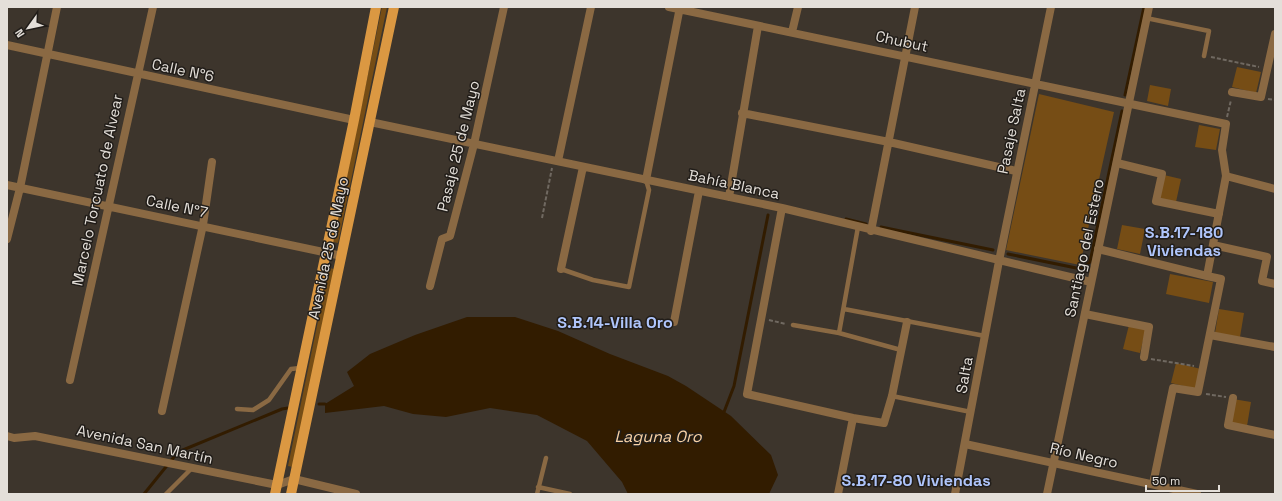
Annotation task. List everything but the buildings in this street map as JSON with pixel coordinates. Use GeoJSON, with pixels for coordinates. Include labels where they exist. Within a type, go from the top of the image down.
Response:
{"type":"FeatureCollection","features":[{"type":"Feature","properties":{"kind":"main road","name":"Avenida 25 de Mayo"},"geometry":{"type":"LineString","coordinates":[[276,490],[300,368],[354,120],[376,7]]}},
{"type":"Feature","properties":{"kind":"main road","name":"Avenida 25 de Mayo"},"geometry":{"type":"LineString","coordinates":[[290,494],[394,7]]}},
{"type":"Feature","properties":{"kind":"street"},"geometry":{"type":"LineString","coordinates":[[7,239],[20,188],[57,7]]}},
{"type":"Feature","properties":{"kind":"street","name":"Marcelo Torcuato de Alvear"},"geometry":{"type":"LineString","coordinates":[[70,380],[153,7]]}},
{"type":"Feature","properties":{"kind":"street","name":"Pasaje 25 de Mayo"},"geometry":{"type":"LineString","coordinates":[[430,286],[442,240],[450,236],[474,144],[504,7]]}},
{"type":"Feature","properties":{"kind":"street"},"geometry":{"type":"LineString","coordinates":[[558,161],[591,7]]}},
{"type":"Feature","properties":{"kind":"street","name":"Chubut"},"geometry":{"type":"LineString","coordinates":[[669,7],[680,8],[758,26],[1226,124]]}},
{"type":"Feature","properties":{"kind":"street"},"geometry":{"type":"LineString","coordinates":[[792,32],[798,7]]}},
{"type":"Feature","properties":{"kind":"street"},"geometry":{"type":"LineString","coordinates":[[871,231],[904,68],[904,56],[915,7]]}},
{"type":"Feature","properties":{"kind":"street","name":"Pasaje Salta"},"geometry":{"type":"LineString","coordinates":[[999,261],[1016,171],[1051,7]]}},
{"type":"Feature","properties":{"kind":"street","name":"Santiago del Estero"},"geometry":{"type":"LineString","coordinates":[[1047,494],[1149,7]]}},
{"type":"Feature","properties":{"kind":"street"},"geometry":{"type":"LineString","coordinates":[[646,180],[680,8]]}},
{"type":"Feature","properties":{"kind":"street"},"geometry":{"type":"LineString","coordinates":[[729,197],[742,113],[758,26]]}},
{"type":"Feature","properties":{"kind":"street"},"geometry":{"type":"LineString","coordinates":[[1232,92],[1261,97],[1275,34]]}},
{"type":"Feature","properties":{"kind":"street","name":"Calle N°6"},"geometry":{"type":"LineString","coordinates":[[7,44],[137,74],[354,120]]}},
{"type":"Feature","properties":{"kind":"street"},"geometry":{"type":"LineString","coordinates":[[742,113],[889,142],[1016,171]]}},
{"type":"Feature","properties":{"kind":"street","name":"Bahía Blanca"},"geometry":{"type":"LineString","coordinates":[[370,122],[782,208],[871,231],[1092,282]]}},
{"type":"Feature","properties":{"kind":"street"},"geometry":{"type":"LineString","coordinates":[[1207,276],[1226,176],[1222,150],[1226,124]]}},
{"type":"Feature","properties":{"kind":"street"},"geometry":{"type":"LineString","coordinates":[[162,411],[203,225],[212,162]]}},
{"type":"Feature","properties":{"kind":"street"},"geometry":{"type":"LineString","coordinates":[[1117,163],[1162,174],[1156,201],[1219,214]]}},
{"type":"Feature","properties":{"kind":"street"},"geometry":{"type":"LineString","coordinates":[[561,269],[583,166]]}},
{"type":"Feature","properties":{"kind":"street"},"geometry":{"type":"LineString","coordinates":[[1226,176],[1275,189]]}},
{"type":"Feature","properties":{"kind":"street","name":"Calle N°7"},"geometry":{"type":"LineString","coordinates":[[7,185],[203,225],[342,256]]}},
{"type":"Feature","properties":{"kind":"street"},"geometry":{"type":"LineString","coordinates":[[674,322],[699,191]]}},
{"type":"Feature","properties":{"kind":"street"},"geometry":{"type":"LineString","coordinates":[[782,208],[746,394],[853,418],[884,422],[892,396],[907,322]]}},
{"type":"Feature","properties":{"kind":"street"},"geometry":{"type":"LineString","coordinates":[[1213,245],[1267,257],[1262,281],[1275,284]]}},
{"type":"Feature","properties":{"kind":"street"},"geometry":{"type":"LineString","coordinates":[[1098,249],[1221,279],[1198,392],[1173,388],[1153,484]]}},
{"type":"Feature","properties":{"kind":"street","name":"Salta"},"geometry":{"type":"LineString","coordinates":[[955,494],[999,261]]}},
{"type":"Feature","properties":{"kind":"street"},"geometry":{"type":"LineString","coordinates":[[1085,314],[1150,327],[1144,357]]}},
{"type":"Feature","properties":{"kind":"street"},"geometry":{"type":"LineString","coordinates":[[1210,335],[1275,347]]}},
{"type":"Feature","properties":{"kind":"street"},"geometry":{"type":"LineString","coordinates":[[1233,398],[1228,425],[1275,435]]}},
{"type":"Feature","properties":{"kind":"street"},"geometry":{"type":"LineString","coordinates":[[838,494],[853,418]]}},
{"type":"Feature","properties":{"kind":"street","name":"Avenida San Martín"},"geometry":{"type":"LineString","coordinates":[[7,436],[14,438],[35,436],[192,468],[276,490]]}},
{"type":"Feature","properties":{"kind":"street","name":"Río Negro"},"geometry":{"type":"LineString","coordinates":[[965,444],[1153,484],[1169,491],[1197,494]]}},
{"type":"Feature","properties":{"kind":"street"},"geometry":{"type":"LineString","coordinates":[[276,490],[294,479],[356,494]]}},
{"type":"Feature","properties":{"kind":"lane"},"geometry":{"type":"LineString","coordinates":[[1146,18],[1209,31],[1204,56]]}},
{"type":"Feature","properties":{"kind":"lane"},"geometry":{"type":"LineString","coordinates":[[561,269],[593,280],[629,287],[648,190],[646,180]]}},
{"type":"Feature","properties":{"kind":"lane"},"geometry":{"type":"LineString","coordinates":[[839,333],[858,227]]}},
{"type":"Feature","properties":{"kind":"lane"},"geometry":{"type":"LineString","coordinates":[[844,309],[985,336]]}},
{"type":"Feature","properties":{"kind":"lane"},"geometry":{"type":"LineString","coordinates":[[793,326],[839,333],[901,350]]}},
{"type":"Feature","properties":{"kind":"lane"},"geometry":{"type":"LineString","coordinates":[[237,409],[253,410],[269,400],[291,369],[300,368]]}},
{"type":"Feature","properties":{"kind":"lane"},"geometry":{"type":"LineString","coordinates":[[892,396],[971,412]]}},
{"type":"Feature","properties":{"kind":"lane"},"geometry":{"type":"LineString","coordinates":[[537,494],[546,458]]}},
{"type":"Feature","properties":{"kind":"lane"},"geometry":{"type":"LineString","coordinates":[[166,494],[192,468]]}},
{"type":"Feature","properties":{"kind":"lane"},"geometry":{"type":"LineString","coordinates":[[538,487],[570,494]]}},
{"type":"Feature","properties":{"kind":"path"},"geometry":{"type":"LineString","coordinates":[[1204,56],[1266,69]]}},
{"type":"Feature","properties":{"kind":"path"},"geometry":{"type":"LineString","coordinates":[[1226,124],[1232,92]]}},
{"type":"Feature","properties":{"kind":"path"},"geometry":{"type":"LineString","coordinates":[[542,218],[552,168],[558,161]]}},
{"type":"Feature","properties":{"kind":"path"},"geometry":{"type":"LineString","coordinates":[[760,318],[793,326]]}},
{"type":"Feature","properties":{"kind":"path"},"geometry":{"type":"LineString","coordinates":[[1144,357],[1203,368]]}},
{"type":"Feature","properties":{"kind":"path"},"geometry":{"type":"LineString","coordinates":[[1198,392],[1233,398]]}},
{"type":"Feature","properties":{"kind":"shaded area"},"geometry":{"type":"Polygon","coordinates":[[[382,7],[387,7],[338,243],[333,242],[382,7]]]}},
{"type":"Feature","properties":{"kind":"shaded area"},"geometry":{"type":"Polygon","coordinates":[[[1237,67],[1261,72],[1256,93],[1232,87],[1237,67]]]}},
{"type":"Feature","properties":{"kind":"shaded area"},"geometry":{"type":"Polygon","coordinates":[[[1150,85],[1171,89],[1168,106],[1147,101],[1150,85]]]}},
{"type":"Feature","properties":{"kind":"shaded area"},"geometry":{"type":"Polygon","coordinates":[[[1039,94],[1114,112],[1080,265],[1006,250],[1039,94]]]}},
{"type":"Feature","properties":{"kind":"shaded area"},"geometry":{"type":"Polygon","coordinates":[[[1199,125],[1220,129],[1216,150],[1195,147],[1199,125]]]}},
{"type":"Feature","properties":{"kind":"shaded area"},"geometry":{"type":"Polygon","coordinates":[[[1164,175],[1181,179],[1176,202],[1159,198],[1164,175]]]}},
{"type":"Feature","properties":{"kind":"shaded area"},"geometry":{"type":"Polygon","coordinates":[[[1122,225],[1145,229],[1140,254],[1117,249],[1122,225]]]}},
{"type":"Feature","properties":{"kind":"shaded area"},"geometry":{"type":"Polygon","coordinates":[[[329,268],[334,269],[293,467],[288,466],[329,268]]]}},
{"type":"Feature","properties":{"kind":"shaded area"},"geometry":{"type":"Polygon","coordinates":[[[1170,274],[1213,282],[1209,303],[1166,294],[1170,274]]]}},
{"type":"Feature","properties":{"kind":"shaded area"},"geometry":{"type":"Polygon","coordinates":[[[1219,309],[1244,313],[1240,337],[1215,333],[1219,309]]]}},
{"type":"Feature","properties":{"kind":"shaded area"},"geometry":{"type":"Polygon","coordinates":[[[1129,325],[1146,329],[1140,353],[1123,349],[1129,325]]]}},
{"type":"Feature","properties":{"kind":"shaded area"},"geometry":{"type":"Polygon","coordinates":[[[1176,363],[1201,369],[1196,389],[1171,383],[1176,363]]]}},
{"type":"Feature","properties":{"kind":"shaded area"},"geometry":{"type":"Polygon","coordinates":[[[1233,399],[1251,402],[1247,426],[1229,422],[1233,399]]]}},
{"type":"Feature","properties":{"kind":"water","name":"Laguna Oro"},"geometry":{"type":"Polygon","coordinates":[[[467,317],[515,317],[558,331],[610,354],[668,376],[686,386],[731,416],[771,455],[778,475],[769,494],[628,494],[622,482],[587,441],[537,415],[490,408],[446,417],[413,414],[384,406],[325,413],[325,404],[354,386],[347,372],[370,354],[415,335],[467,317]]]}},
{"type":"Feature","properties":{"kind":"waterway"},"geometry":{"type":"LineString","coordinates":[[1125,95],[1144,7]]}},
{"type":"Feature","properties":{"kind":"waterway"},"geometry":{"type":"LineString","coordinates":[[1008,254],[1081,269],[1090,262],[1122,111]]}},
{"type":"Feature","properties":{"kind":"waterway"},"geometry":{"type":"LineString","coordinates":[[724,412],[734,386],[768,215]]}},
{"type":"Feature","properties":{"kind":"waterway"},"geometry":{"type":"LineString","coordinates":[[846,219],[866,224]]}},
{"type":"Feature","properties":{"kind":"waterway"},"geometry":{"type":"LineString","coordinates":[[881,227],[993,250]]}},
{"type":"Feature","properties":{"kind":"waterway"},"geometry":{"type":"LineString","coordinates":[[319,404],[325,404]]}},
{"type":"Feature","properties":{"kind":"waterway"},"geometry":{"type":"LineString","coordinates":[[144,494],[178,452],[282,409],[288,408]]}},
{"type":"Feature","properties":{"kind":"district","name":"S.B.17-180 Viviendas"},"geometry":{"type":"Point","coordinates":[1184,241]}},
{"type":"Feature","properties":{"kind":"district","name":"S.B.14-Villa Oro"},"geometry":{"type":"Point","coordinates":[615,322]}},
{"type":"Feature","properties":{"kind":"district","name":"S.B.17-80 Viviendas"},"geometry":{"type":"Point","coordinates":[916,480]}}]}
